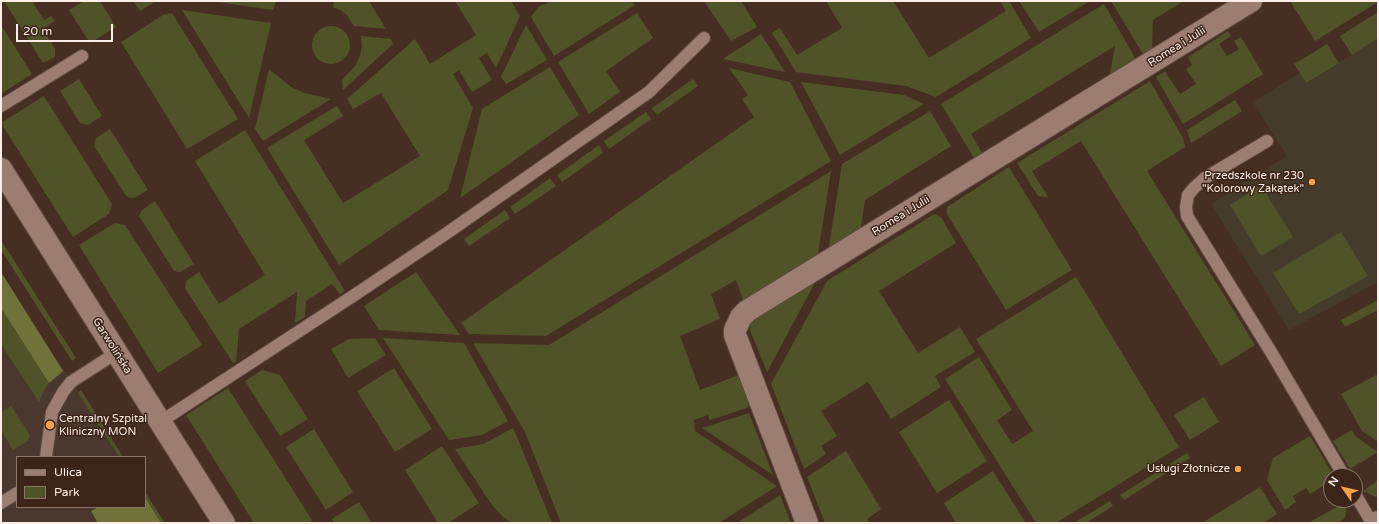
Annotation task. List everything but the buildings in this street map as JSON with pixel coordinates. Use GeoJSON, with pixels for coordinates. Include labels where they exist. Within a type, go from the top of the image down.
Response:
{"type":"FeatureCollection","features":[{"type":"Feature","properties":{"kind":"street","name":"Romea i Julii"},"geometry":{"type":"LineString","coordinates":[[807,523],[735,335],[735,330],[741,317],[747,311],[1250,1]]}},
{"type":"Feature","properties":{"kind":"street","name":"Garwolińska"},"geometry":{"type":"LineString","coordinates":[[1,169],[224,523]]}},
{"type":"Feature","properties":{"kind":"lane"},"geometry":{"type":"LineString","coordinates":[[160,422],[447,233],[649,92],[704,38]]}},
{"type":"Feature","properties":{"kind":"lane"},"geometry":{"type":"LineString","coordinates":[[1,106],[82,56]]}},
{"type":"Feature","properties":{"kind":"lane"},"geometry":{"type":"LineString","coordinates":[[1267,141],[1205,178],[1194,188],[1188,195],[1186,207],[1187,216],[1271,352],[1339,468]]}},
{"type":"Feature","properties":{"kind":"lane"},"geometry":{"type":"LineString","coordinates":[[46,456],[52,412],[63,392],[71,382],[116,353]]}},
{"type":"Feature","properties":{"kind":"lane"},"geometry":{"type":"LineString","coordinates":[[1,503],[16,494]]}},
{"type":"Feature","properties":{"kind":"lane"},"geometry":{"type":"LineString","coordinates":[[1363,508],[1372,523]]}},
{"type":"Feature","properties":{"kind":"shaded area","name":"Przedszkole nr 230 \"Kolorowy Zakątek\""},"geometry":{"type":"Polygon","coordinates":[[[1378,38],[1378,282],[1289,330],[1211,204],[1287,156],[1253,102],[1300,73],[1307,83],[1378,38]]]}},
{"type":"Feature","properties":{"kind":"shaded area","name":"Centralny Szpital Kliniczny MON"},"geometry":{"type":"Polygon","coordinates":[[[1,272],[118,456],[16,456],[16,508],[146,508],[146,499],[161,523],[1,523],[1,272]]]}},
{"type":"Feature","properties":{"kind":"green space"},"geometry":{"type":"Polygon","coordinates":[[[4,1],[36,1],[33,3],[44,20],[51,16],[55,21],[43,29],[55,49],[55,57],[43,63],[4,1]]]}},
{"type":"Feature","properties":{"kind":"green space"},"geometry":{"type":"Polygon","coordinates":[[[84,1],[100,1],[116,27],[90,43],[69,10],[84,1]]]}},
{"type":"Feature","properties":{"kind":"green space"},"geometry":{"type":"Polygon","coordinates":[[[133,1],[156,1],[140,11],[133,1]]]}},
{"type":"Feature","properties":{"kind":"green space"},"geometry":{"type":"Polygon","coordinates":[[[210,1],[276,1],[273,10],[210,1]]]}},
{"type":"Feature","properties":{"kind":"green space"},"geometry":{"type":"Polygon","coordinates":[[[334,1],[369,1],[386,29],[354,26],[347,15],[333,7],[334,1]]]}},
{"type":"Feature","properties":{"kind":"green space"},"geometry":{"type":"Polygon","coordinates":[[[455,1],[511,1],[520,16],[496,68],[487,53],[479,58],[492,80],[472,92],[459,70],[453,74],[473,108],[448,190],[339,265],[267,148],[337,106],[343,116],[304,140],[343,203],[420,156],[381,93],[353,109],[347,99],[415,39],[430,64],[476,35],[455,1]]]}},
{"type":"Feature","properties":{"kind":"green space"},"geometry":{"type":"Polygon","coordinates":[[[551,1],[632,1],[635,5],[554,56],[531,17],[538,7],[551,1]]]}},
{"type":"Feature","properties":{"kind":"green space"},"geometry":{"type":"Polygon","coordinates":[[[704,1],[741,1],[757,27],[731,41],[704,1]]]}},
{"type":"Feature","properties":{"kind":"green space"},"geometry":{"type":"Polygon","coordinates":[[[826,1],[893,1],[929,58],[1006,11],[1000,1],[1009,1],[1031,38],[936,97],[906,86],[796,72],[772,33],[780,28],[797,55],[842,28],[826,1]]]}},
{"type":"Feature","properties":{"kind":"green space"},"geometry":{"type":"Polygon","coordinates":[[[1019,1],[1090,1],[1039,32],[1019,1]]]}},
{"type":"Feature","properties":{"kind":"green space"},"geometry":{"type":"Polygon","coordinates":[[[1111,1],[1184,1],[1153,20],[1152,51],[1144,56],[1111,1]]]}},
{"type":"Feature","properties":{"kind":"green space"},"geometry":{"type":"Polygon","coordinates":[[[1290,1],[1378,1],[1378,2],[1315,41],[1290,1]]]}},
{"type":"Feature","properties":{"kind":"green space"},"geometry":{"type":"Polygon","coordinates":[[[1104,4],[1137,61],[1109,78],[1115,46],[971,134],[984,156],[976,161],[941,104],[1104,4]]]}},
{"type":"Feature","properties":{"kind":"green space"},"geometry":{"type":"Polygon","coordinates":[[[182,10],[271,23],[249,118],[182,10]]]}},
{"type":"Feature","properties":{"kind":"green space"},"geometry":{"type":"Polygon","coordinates":[[[1378,12],[1378,38],[1352,55],[1340,36],[1378,12]]]}},
{"type":"Feature","properties":{"kind":"green space"},"geometry":{"type":"Polygon","coordinates":[[[172,13],[238,119],[187,149],[121,42],[163,15],[172,13]]]}},
{"type":"Feature","properties":{"kind":"green space"},"geometry":{"type":"Polygon","coordinates":[[[637,13],[653,38],[606,71],[620,92],[589,114],[558,62],[637,13]]]}},
{"type":"Feature","properties":{"kind":"green space"},"geometry":{"type":"Polygon","coordinates":[[[1,25],[32,74],[1,94],[1,25]]]}},
{"type":"Feature","properties":{"kind":"green space"},"geometry":{"type":"Polygon","coordinates":[[[526,25],[547,60],[506,84],[501,77],[526,25]]]}},
{"type":"Feature","properties":{"kind":"green space"},"geometry":{"type":"Polygon","coordinates":[[[327,26],[335,26],[342,29],[347,34],[350,45],[347,56],[342,61],[335,64],[327,64],[320,61],[315,56],[312,49],[312,41],[315,34],[320,29],[327,26]]]}},
{"type":"Feature","properties":{"kind":"green space"},"geometry":{"type":"Polygon","coordinates":[[[1228,31],[1231,36],[1219,44],[1227,56],[1239,49],[1234,41],[1241,37],[1263,74],[1183,124],[1156,77],[1165,71],[1180,94],[1196,84],[1186,69],[1192,65],[1188,57],[1228,31]]]}},
{"type":"Feature","properties":{"kind":"green space"},"geometry":{"type":"Polygon","coordinates":[[[761,34],[785,72],[723,59],[761,34]]]}},
{"type":"Feature","properties":{"kind":"green space"},"geometry":{"type":"Polygon","coordinates":[[[361,36],[391,39],[393,44],[343,90],[342,80],[355,66],[360,56],[362,46],[361,36]]]}},
{"type":"Feature","properties":{"kind":"green space"},"geometry":{"type":"Polygon","coordinates":[[[1327,44],[1339,63],[1306,83],[1294,64],[1327,44]]]}},
{"type":"Feature","properties":{"kind":"green space"},"geometry":{"type":"Polygon","coordinates":[[[550,67],[579,115],[460,198],[482,109],[550,67]]]}},
{"type":"Feature","properties":{"kind":"green space"},"geometry":{"type":"Polygon","coordinates":[[[729,68],[790,82],[831,161],[546,336],[469,334],[461,323],[754,117],[742,99],[748,95],[729,68]]]}},
{"type":"Feature","properties":{"kind":"green space"},"geometry":{"type":"Polygon","coordinates":[[[269,69],[291,87],[305,93],[331,99],[263,141],[255,129],[269,69]]]}},
{"type":"Feature","properties":{"kind":"green space"},"geometry":{"type":"Polygon","coordinates":[[[79,79],[102,116],[88,125],[80,123],[60,91],[79,79]]]}},
{"type":"Feature","properties":{"kind":"green space"},"geometry":{"type":"Polygon","coordinates":[[[693,79],[698,86],[657,115],[652,108],[693,79]]]}},
{"type":"Feature","properties":{"kind":"green space"},"geometry":{"type":"Polygon","coordinates":[[[1150,81],[1183,138],[1185,147],[1147,171],[1255,345],[1221,366],[1081,141],[1032,171],[1048,197],[1038,196],[1017,163],[1150,81]]]}},
{"type":"Feature","properties":{"kind":"green space"},"geometry":{"type":"Polygon","coordinates":[[[801,82],[904,95],[924,104],[840,155],[801,82]]]}},
{"type":"Feature","properties":{"kind":"green space"},"geometry":{"type":"Polygon","coordinates":[[[44,96],[112,204],[109,214],[73,237],[1,123],[44,96]]]}},
{"type":"Feature","properties":{"kind":"green space"},"geometry":{"type":"Polygon","coordinates":[[[1235,100],[1242,111],[1191,143],[1187,130],[1235,100]]]}},
{"type":"Feature","properties":{"kind":"green space"},"geometry":{"type":"Polygon","coordinates":[[[930,111],[951,146],[865,200],[860,233],[828,253],[842,164],[930,111]]]}},
{"type":"Feature","properties":{"kind":"green space"},"geometry":{"type":"Polygon","coordinates":[[[646,112],[651,119],[609,149],[604,141],[646,112]]]}},
{"type":"Feature","properties":{"kind":"green space"},"geometry":{"type":"Polygon","coordinates":[[[110,129],[148,190],[134,198],[127,197],[94,146],[96,138],[110,129]]]}},
{"type":"Feature","properties":{"kind":"green space"},"geometry":{"type":"Polygon","coordinates":[[[245,130],[345,291],[340,294],[332,284],[306,301],[305,317],[295,323],[297,292],[239,329],[236,362],[233,363],[185,288],[186,281],[199,272],[219,304],[265,275],[195,161],[245,130]]]}},
{"type":"Feature","properties":{"kind":"green space"},"geometry":{"type":"Polygon","coordinates":[[[599,145],[603,153],[562,182],[557,175],[599,145]]]}},
{"type":"Feature","properties":{"kind":"green space"},"geometry":{"type":"Polygon","coordinates":[[[1009,167],[1072,270],[1006,310],[947,214],[947,207],[1009,167]]]}},
{"type":"Feature","properties":{"kind":"green space"},"geometry":{"type":"Polygon","coordinates":[[[831,171],[817,260],[745,305],[736,280],[711,294],[720,319],[680,336],[700,390],[741,374],[751,401],[747,408],[710,420],[708,415],[694,420],[695,431],[777,486],[719,523],[561,523],[525,432],[473,343],[549,345],[831,171]]]}},
{"type":"Feature","properties":{"kind":"green space"},"geometry":{"type":"Polygon","coordinates":[[[550,178],[556,186],[515,214],[510,207],[550,178]]]}},
{"type":"Feature","properties":{"kind":"green space"},"geometry":{"type":"Polygon","coordinates":[[[1261,185],[1293,237],[1261,256],[1230,205],[1261,185]]]}},
{"type":"Feature","properties":{"kind":"green space"},"geometry":{"type":"Polygon","coordinates":[[[155,201],[194,264],[180,272],[174,271],[139,216],[142,210],[155,201]]]}},
{"type":"Feature","properties":{"kind":"green space"},"geometry":{"type":"Polygon","coordinates":[[[505,210],[510,218],[469,246],[464,239],[505,210]]]}},
{"type":"Feature","properties":{"kind":"green space"},"geometry":{"type":"Polygon","coordinates":[[[934,214],[941,217],[956,243],[879,291],[918,353],[960,327],[975,352],[935,376],[941,387],[891,419],[868,382],[821,411],[837,436],[821,446],[826,454],[804,469],[771,384],[827,281],[934,214]]]}},
{"type":"Feature","properties":{"kind":"green space"},"geometry":{"type":"Polygon","coordinates":[[[115,223],[125,225],[202,345],[158,373],[79,245],[115,223]]]}},
{"type":"Feature","properties":{"kind":"green space"},"geometry":{"type":"Polygon","coordinates":[[[1341,232],[1368,276],[1299,314],[1273,273],[1341,232]]]}},
{"type":"Feature","properties":{"kind":"green space"},"geometry":{"type":"Polygon","coordinates":[[[1,240],[76,358],[72,361],[1,250],[1,240]]]}},
{"type":"Feature","properties":{"kind":"green space"},"geometry":{"type":"Polygon","coordinates":[[[1,272],[63,371],[49,383],[3,311],[1,312],[1,272]]]}},
{"type":"Feature","properties":{"kind":"green space"},"geometry":{"type":"Polygon","coordinates":[[[416,272],[460,335],[379,330],[364,306],[416,272]]]}},
{"type":"Feature","properties":{"kind":"green space"},"geometry":{"type":"Polygon","coordinates":[[[818,277],[767,372],[750,330],[751,323],[757,315],[818,277]]]}},
{"type":"Feature","properties":{"kind":"green space"},"geometry":{"type":"Polygon","coordinates":[[[1076,277],[1179,447],[1056,523],[1036,523],[945,379],[979,357],[1012,410],[997,420],[1012,444],[1033,431],[976,339],[1076,277]]]}},
{"type":"Feature","properties":{"kind":"green space"},"geometry":{"type":"Polygon","coordinates":[[[1378,300],[1378,310],[1345,327],[1341,320],[1378,300]]]}},
{"type":"Feature","properties":{"kind":"green space"},"geometry":{"type":"Polygon","coordinates":[[[3,311],[49,383],[39,402],[1,344],[1,312],[3,311]]]}},
{"type":"Feature","properties":{"kind":"green space"},"geometry":{"type":"Polygon","coordinates":[[[375,338],[386,355],[348,378],[331,349],[349,339],[375,338]]]}},
{"type":"Feature","properties":{"kind":"green space"},"geometry":{"type":"Polygon","coordinates":[[[383,338],[464,343],[508,421],[482,435],[449,440],[383,338]]]}},
{"type":"Feature","properties":{"kind":"green space"},"geometry":{"type":"Polygon","coordinates":[[[394,368],[432,429],[395,452],[357,391],[394,368]]]}},
{"type":"Feature","properties":{"kind":"green space"},"geometry":{"type":"Polygon","coordinates":[[[262,370],[280,375],[308,419],[280,436],[245,381],[262,370]]]}},
{"type":"Feature","properties":{"kind":"green space"},"geometry":{"type":"Polygon","coordinates":[[[1378,374],[1378,442],[1362,431],[1341,394],[1378,374]]]}},
{"type":"Feature","properties":{"kind":"green space"},"geometry":{"type":"Polygon","coordinates":[[[228,388],[312,520],[308,523],[254,523],[186,415],[228,388]]]}},
{"type":"Feature","properties":{"kind":"green space"},"geometry":{"type":"Polygon","coordinates":[[[81,390],[122,456],[118,456],[78,393],[81,390]]]}},
{"type":"Feature","properties":{"kind":"green space"},"geometry":{"type":"Polygon","coordinates":[[[1204,397],[1219,422],[1190,440],[1174,415],[1204,397]]]}},
{"type":"Feature","properties":{"kind":"green space"},"geometry":{"type":"Polygon","coordinates":[[[949,400],[987,461],[937,493],[899,432],[949,400]]]}},
{"type":"Feature","properties":{"kind":"green space"},"geometry":{"type":"Polygon","coordinates":[[[11,406],[30,435],[28,441],[13,450],[1,430],[1,413],[11,406]]]}},
{"type":"Feature","properties":{"kind":"green space"},"geometry":{"type":"Polygon","coordinates":[[[749,413],[773,475],[702,428],[749,413]]]}},
{"type":"Feature","properties":{"kind":"green space"},"geometry":{"type":"Polygon","coordinates":[[[513,428],[552,523],[512,523],[503,517],[492,505],[455,449],[483,444],[513,428]]]}},
{"type":"Feature","properties":{"kind":"green space"},"geometry":{"type":"Polygon","coordinates":[[[314,429],[353,492],[326,510],[286,447],[314,429]]]}},
{"type":"Feature","properties":{"kind":"green space"},"geometry":{"type":"Polygon","coordinates":[[[1352,430],[1355,436],[1378,452],[1349,468],[1333,441],[1352,430]]]}},
{"type":"Feature","properties":{"kind":"green space"},"geometry":{"type":"Polygon","coordinates":[[[1310,436],[1329,468],[1323,468],[1323,486],[1310,494],[1306,488],[1293,496],[1296,502],[1285,510],[1267,480],[1273,458],[1310,436]]]}},
{"type":"Feature","properties":{"kind":"green space"},"geometry":{"type":"Polygon","coordinates":[[[442,446],[479,503],[448,523],[438,523],[405,470],[442,446]]]}},
{"type":"Feature","properties":{"kind":"green space"},"geometry":{"type":"Polygon","coordinates":[[[846,451],[881,509],[867,519],[869,523],[825,523],[807,477],[846,451]]]}},
{"type":"Feature","properties":{"kind":"green space"},"geometry":{"type":"Polygon","coordinates":[[[1187,453],[1190,458],[1124,500],[1120,495],[1187,453]]]}},
{"type":"Feature","properties":{"kind":"green space"},"geometry":{"type":"Polygon","coordinates":[[[993,471],[1026,523],[956,523],[944,503],[993,471]]]}},
{"type":"Feature","properties":{"kind":"green space"},"geometry":{"type":"Polygon","coordinates":[[[1378,480],[1378,498],[1363,491],[1378,480]]]}},
{"type":"Feature","properties":{"kind":"green space"},"geometry":{"type":"Polygon","coordinates":[[[1260,487],[1277,514],[1263,523],[1202,523],[1260,487]]]}},
{"type":"Feature","properties":{"kind":"green space"},"geometry":{"type":"Polygon","coordinates":[[[146,494],[165,523],[161,523],[146,499],[146,494]]]}},
{"type":"Feature","properties":{"kind":"green space"},"geometry":{"type":"Polygon","coordinates":[[[780,495],[791,523],[737,523],[780,495]]]}},
{"type":"Feature","properties":{"kind":"green space"},"geometry":{"type":"Polygon","coordinates":[[[146,499],[161,523],[98,523],[91,511],[97,508],[146,508],[146,499]]]}},
{"type":"Feature","properties":{"kind":"green space"},"geometry":{"type":"Polygon","coordinates":[[[1110,501],[1113,506],[1086,523],[1074,523],[1110,501]]]}},
{"type":"Feature","properties":{"kind":"green space"},"geometry":{"type":"Polygon","coordinates":[[[359,502],[372,523],[334,523],[332,519],[359,502]]]}},
{"type":"Feature","properties":{"kind":"green space"},"geometry":{"type":"Polygon","coordinates":[[[1335,508],[1346,508],[1344,519],[1338,523],[1308,523],[1335,508]]]}},
{"type":"Feature","properties":{"kind":"place","name":"Przedszkole nr 230 \"Kolorowy Zakątek\""},"geometry":{"type":"Point","coordinates":[1312,182]}},
{"type":"Feature","properties":{"kind":"place","name":"Centralny Szpital Kliniczny MON"},"geometry":{"type":"Point","coordinates":[50,425]}},
{"type":"Feature","properties":{"kind":"place","name":"Usługi Złotnicze"},"geometry":{"type":"Point","coordinates":[1238,469]}}]}
